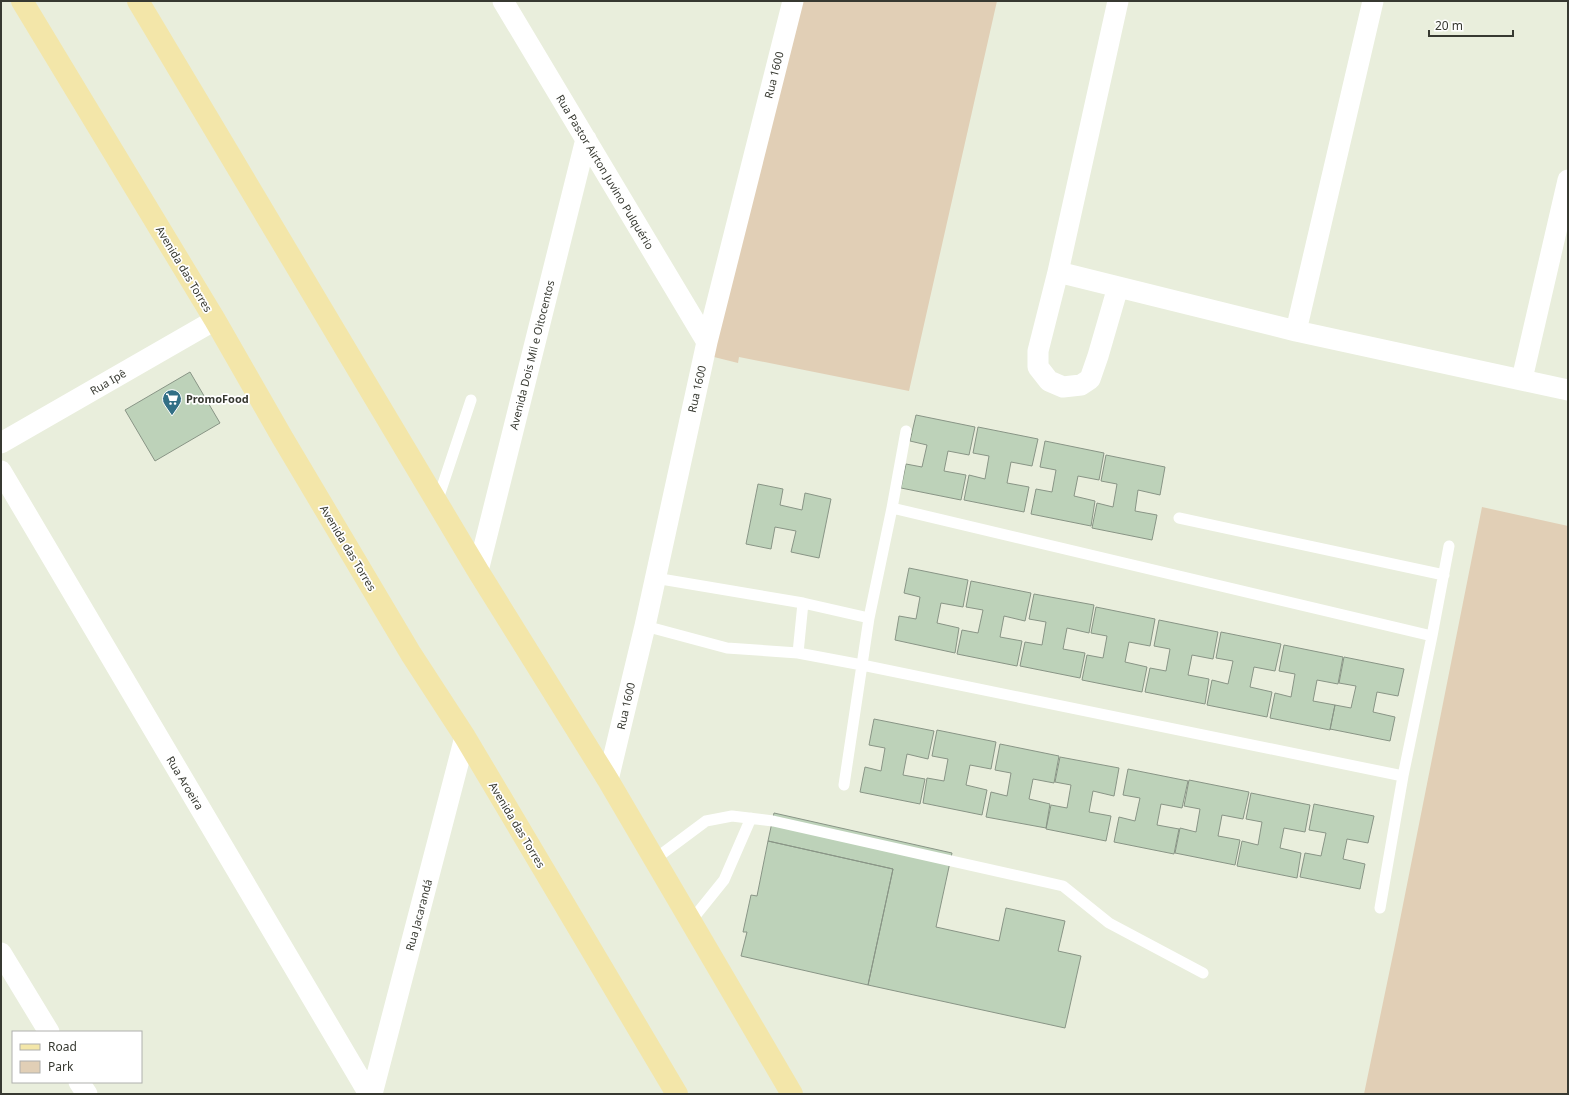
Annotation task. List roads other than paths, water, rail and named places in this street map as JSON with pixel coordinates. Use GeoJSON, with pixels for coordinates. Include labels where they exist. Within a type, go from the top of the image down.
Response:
{"type":"FeatureCollection","features":[{"type":"Feature","properties":{"kind":"main road","name":"Avenida das Torres"},"geometry":{"type":"LineString","coordinates":[[22,1],[215,320],[282,437],[411,654],[465,737],[677,1094]]}},
{"type":"Feature","properties":{"kind":"main road"},"geometry":{"type":"LineString","coordinates":[[138,1],[478,571],[608,780],[792,1094]]}},
{"type":"Feature","properties":{"kind":"street","name":"Rua Pastor Airton Juvino Pulquério"},"geometry":{"type":"LineString","coordinates":[[503,1],[707,342]]}},
{"type":"Feature","properties":{"kind":"street","name":"Rua 1600"},"geometry":{"type":"LineString","coordinates":[[608,780],[645,626],[707,342],[792,1]]}},
{"type":"Feature","properties":{"kind":"street"},"geometry":{"type":"LineString","coordinates":[[1118,1],[1058,272],[1038,351],[1038,367],[1049,381],[1062,387],[1081,385],[1090,379],[1118,287]]}},
{"type":"Feature","properties":{"kind":"street"},"geometry":{"type":"LineString","coordinates":[[1296,331],[1373,1]]}},
{"type":"Feature","properties":{"kind":"street","name":"Avenida Dois Mil e Oitocentos"},"geometry":{"type":"LineString","coordinates":[[478,571],[586,139]]}},
{"type":"Feature","properties":{"kind":"street"},"geometry":{"type":"LineString","coordinates":[[1522,379],[1568,180]]}},
{"type":"Feature","properties":{"kind":"street"},"geometry":{"type":"LineString","coordinates":[[1058,272],[1296,331],[1568,390]]}},
{"type":"Feature","properties":{"kind":"street","name":"Rua Ipê"},"geometry":{"type":"LineString","coordinates":[[1,443],[215,320]]}},
{"type":"Feature","properties":{"kind":"street","name":"Rua Aroeira"},"geometry":{"type":"LineString","coordinates":[[1,471],[371,1094]]}},
{"type":"Feature","properties":{"kind":"street","name":"Rua Jacarandá"},"geometry":{"type":"LineString","coordinates":[[371,1094],[465,737]]}},
{"type":"Feature","properties":{"kind":"street"},"geometry":{"type":"LineString","coordinates":[[1,953],[48,1031]]}},
{"type":"Feature","properties":{"kind":"street"},"geometry":{"type":"LineString","coordinates":[[80,1083],[86,1094]]}},
{"type":"Feature","properties":{"kind":"lane"},"geometry":{"type":"LineString","coordinates":[[437,503],[471,400]]}},
{"type":"Feature","properties":{"kind":"lane"},"geometry":{"type":"LineString","coordinates":[[844,785],[869,618],[892,508],[906,431]]}},
{"type":"Feature","properties":{"kind":"lane"},"geometry":{"type":"LineString","coordinates":[[892,508],[1432,636]]}},
{"type":"Feature","properties":{"kind":"lane"},"geometry":{"type":"LineString","coordinates":[[1179,518],[1444,575]]}},
{"type":"Feature","properties":{"kind":"lane"},"geometry":{"type":"LineString","coordinates":[[1380,908],[1403,776],[1449,546]]}},
{"type":"Feature","properties":{"kind":"lane"},"geometry":{"type":"LineString","coordinates":[[655,578],[803,603],[869,618]]}},
{"type":"Feature","properties":{"kind":"lane"},"geometry":{"type":"LineString","coordinates":[[798,653],[803,603]]}},
{"type":"Feature","properties":{"kind":"lane"},"geometry":{"type":"LineString","coordinates":[[645,626],[727,648],[798,653],[862,665],[1403,776]]}},
{"type":"Feature","properties":{"kind":"lane"},"geometry":{"type":"LineString","coordinates":[[655,859],[706,821],[732,816],[773,820],[1063,886],[1109,923],[1203,974]]}},
{"type":"Feature","properties":{"kind":"lane"},"geometry":{"type":"LineString","coordinates":[[691,921],[724,880],[751,818]]}},
{"type":"Feature","properties":{"kind":"place","name":"PromoFood"},"geometry":{"type":"Point","coordinates":[172,416]}}]}
